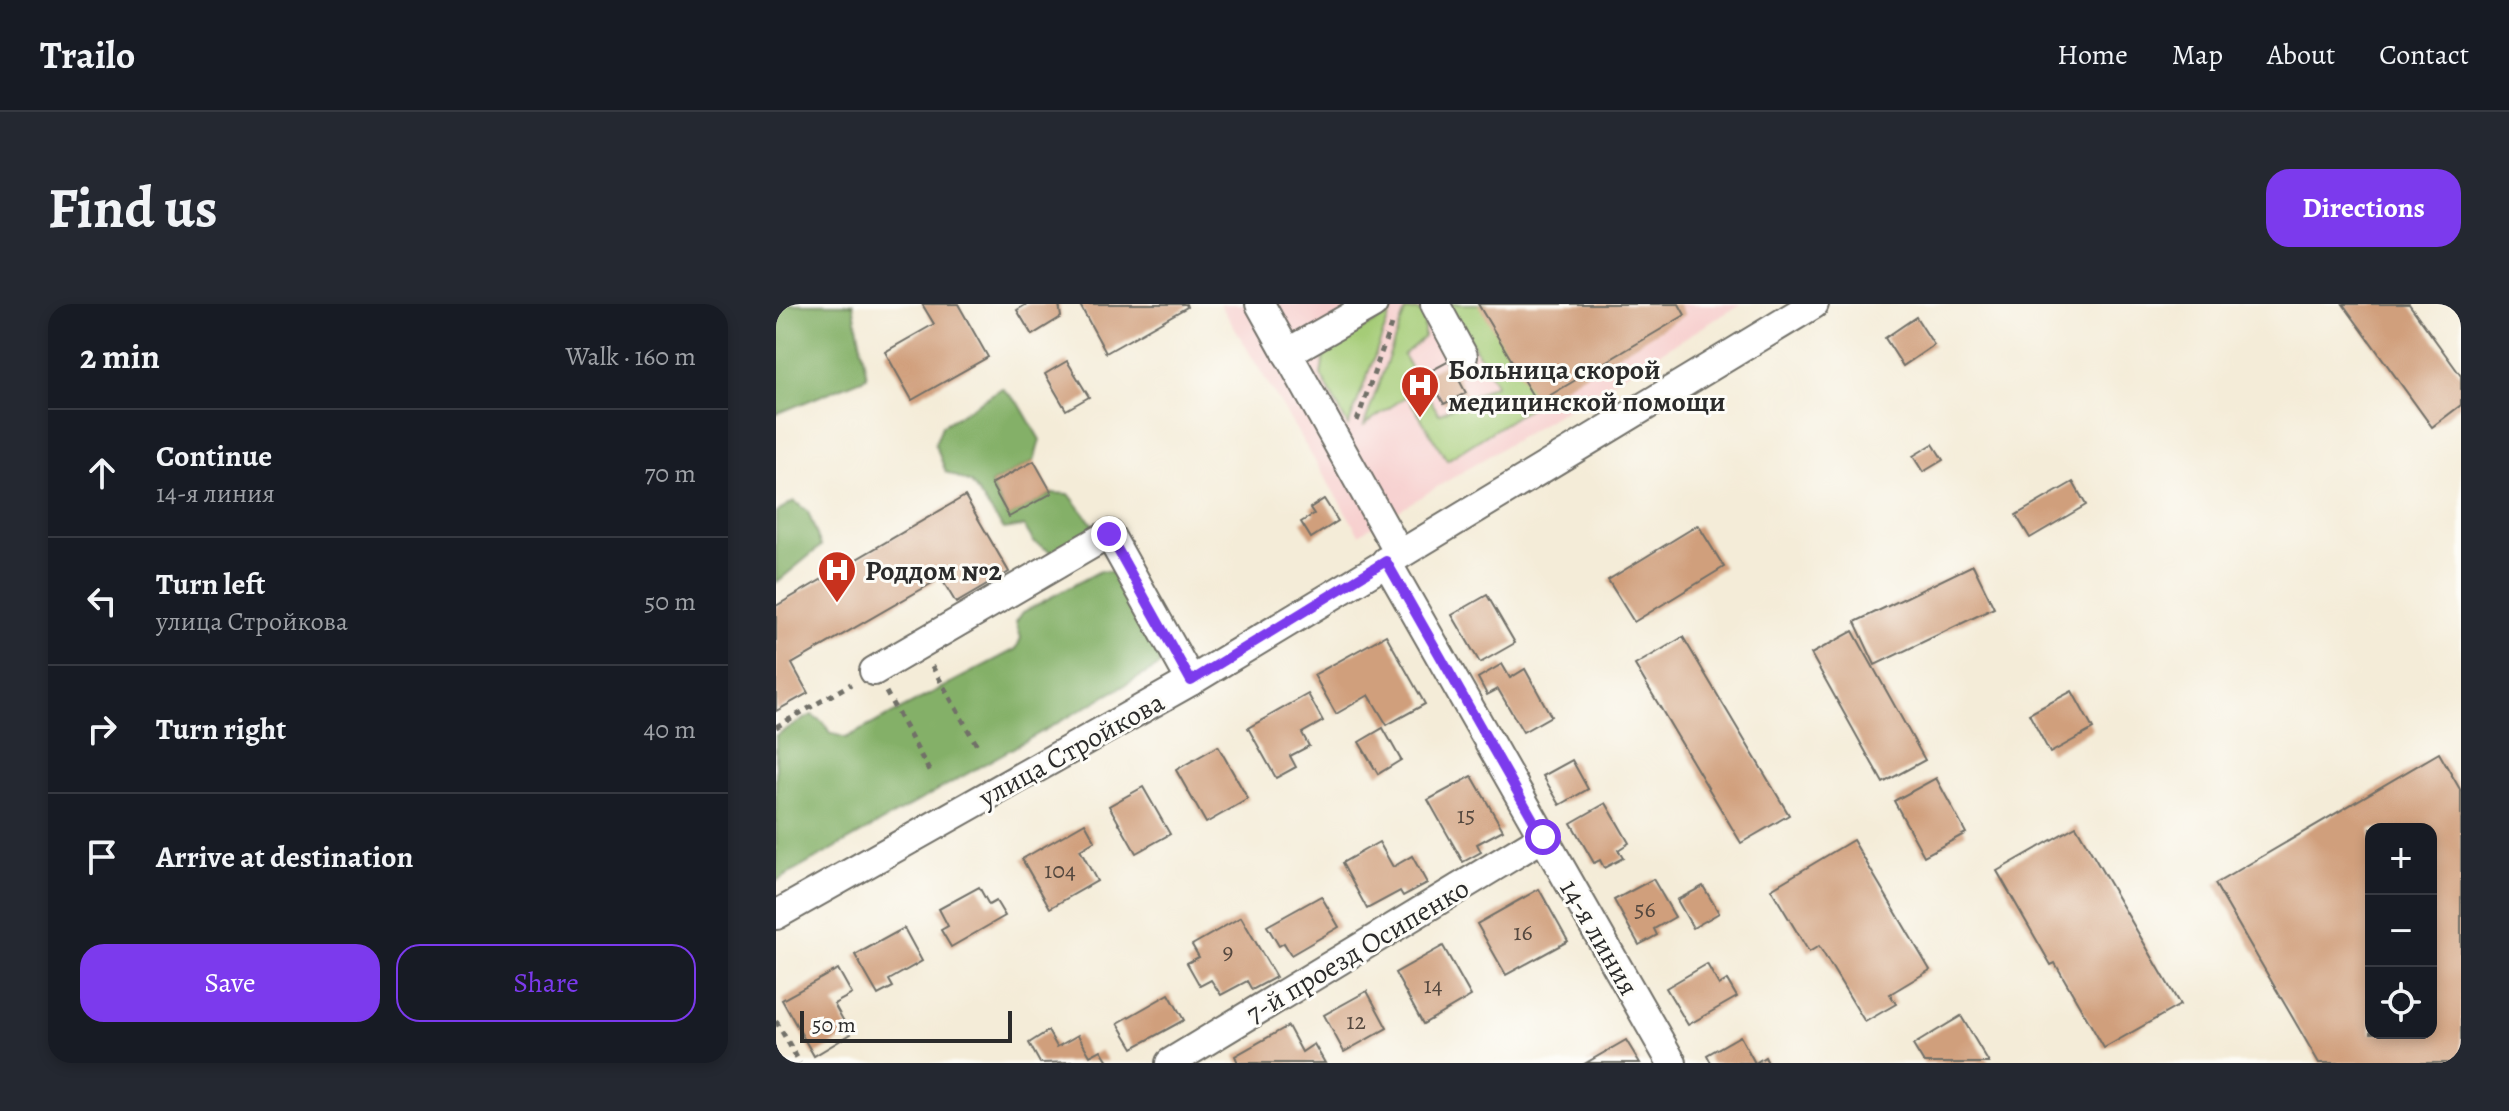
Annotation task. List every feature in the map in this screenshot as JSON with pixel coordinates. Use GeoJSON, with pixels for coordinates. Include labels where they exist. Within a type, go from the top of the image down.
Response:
{"type":"FeatureCollection","features":[{"type":"Feature","properties":{"kind":"street","name":"14-я линия"},"geometry":{"type":"LineString","coordinates":[[1260,304],[1345,456],[1393,557],[1543,837],[1672,1063]]}},
{"type":"Feature","properties":{"kind":"street"},"geometry":{"type":"LineString","coordinates":[[1435,304],[1463,356]]}},
{"type":"Feature","properties":{"kind":"street","name":"улица Стройкова"},"geometry":{"type":"LineString","coordinates":[[776,915],[1191,681],[1393,557],[1771,315],[1814,304]]}},
{"type":"Feature","properties":{"kind":"street"},"geometry":{"type":"LineString","coordinates":[[1287,353],[1382,314]]}},
{"type":"Feature","properties":{"kind":"street"},"geometry":{"type":"LineString","coordinates":[[874,671],[1109,534],[1191,681]]}},
{"type":"Feature","properties":{"kind":"street","name":"7-й проезд Осипенко"},"geometry":{"type":"LineString","coordinates":[[1170,1063],[1543,837]]}},
{"type":"Feature","properties":{"kind":"path"},"geometry":{"type":"LineString","coordinates":[[1345,456],[1382,314]]}},
{"type":"Feature","properties":{"kind":"path"},"geometry":{"type":"LineString","coordinates":[[920,644],[979,749]]}},
{"type":"Feature","properties":{"kind":"path"},"geometry":{"type":"LineString","coordinates":[[776,727],[874,671],[931,774]]}},
{"type":"Feature","properties":{"kind":"path"},"geometry":{"type":"LineString","coordinates":[[776,1021],[800,1063]]}},
{"type":"Feature","properties":{"kind":"shaded area","name":"Больница скорой медицинской помощи"},"geometry":{"type":"Polygon","coordinates":[[[1220,304],[1741,304],[1359,534],[1220,304]]]}},
{"type":"Feature","properties":{"kind":"green space"},"geometry":{"type":"Polygon","coordinates":[[[853,304],[867,377],[776,414],[776,306],[853,304]]]}},
{"type":"Feature","properties":{"kind":"green space"},"geometry":{"type":"Polygon","coordinates":[[[1449,304],[1487,304],[1537,403],[1447,460],[1407,396],[1364,425],[1405,311],[1417,310],[1424,316],[1424,337],[1403,355],[1439,414],[1496,384],[1449,304]]]}},
{"type":"Feature","properties":{"kind":"green space"},"geometry":{"type":"Polygon","coordinates":[[[1391,313],[1348,426],[1321,375],[1325,351],[1391,313]]]}},
{"type":"Feature","properties":{"kind":"green space"},"geometry":{"type":"Polygon","coordinates":[[[1002,388],[1020,405],[1040,440],[1034,461],[991,484],[1008,517],[1052,493],[1069,494],[1093,525],[1089,534],[1053,553],[1034,542],[1024,526],[1004,529],[971,483],[946,472],[935,444],[942,426],[1002,388]]]}},
{"type":"Feature","properties":{"kind":"green space"},"geometry":{"type":"Polygon","coordinates":[[[794,501],[808,512],[821,546],[776,583],[776,512],[794,501]]]}},
{"type":"Feature","properties":{"kind":"green space"},"geometry":{"type":"Polygon","coordinates":[[[1100,571],[1114,573],[1160,650],[1159,666],[776,881],[776,735],[812,715],[824,723],[830,733],[846,738],[1016,649],[1021,638],[1016,622],[1023,612],[1100,571]]]}},
{"type":"Feature","properties":{"kind":"building"},"geometry":{"type":"Polygon","coordinates":[[[922,304],[958,304],[988,357],[912,400],[885,352],[934,324],[922,304]]]}},
{"type":"Feature","properties":{"kind":"building"},"geometry":{"type":"Polygon","coordinates":[[[1027,304],[1059,304],[1061,317],[1032,335],[1017,310],[1027,304]]]}},
{"type":"Feature","properties":{"kind":"building"},"geometry":{"type":"Polygon","coordinates":[[[1082,304],[1186,304],[1187,307],[1106,353],[1082,304]]]}},
{"type":"Feature","properties":{"kind":"building"},"geometry":{"type":"Polygon","coordinates":[[[1478,304],[1679,304],[1685,315],[1537,403],[1478,304]]]}},
{"type":"Feature","properties":{"kind":"building"},"geometry":{"type":"Polygon","coordinates":[[[2343,304],[2409,304],[2461,376],[2461,405],[2432,427],[2343,304]]]}},
{"type":"Feature","properties":{"kind":"building"},"geometry":{"type":"Polygon","coordinates":[[[1916,317],[1934,345],[1903,366],[1885,338],[1916,317]]]}},
{"type":"Feature","properties":{"kind":"building"},"geometry":{"type":"Polygon","coordinates":[[[1067,361],[1089,397],[1066,410],[1045,374],[1067,361]]]}},
{"type":"Feature","properties":{"kind":"building"},"geometry":{"type":"Polygon","coordinates":[[[1449,361],[1466,393],[1444,404],[1427,373],[1449,361]]]}},
{"type":"Feature","properties":{"kind":"building"},"geometry":{"type":"Polygon","coordinates":[[[1933,444],[1943,460],[1923,472],[1913,456],[1933,444]]]}},
{"type":"Feature","properties":{"kind":"building"},"geometry":{"type":"Polygon","coordinates":[[[1034,461],[1052,493],[1009,517],[991,484],[1034,461]]]}},
{"type":"Feature","properties":{"kind":"building"},"geometry":{"type":"Polygon","coordinates":[[[2073,482],[2086,505],[2030,538],[2016,515],[2073,482]]]}},
{"type":"Feature","properties":{"kind":"building","name":"Роддом №2"},"geometry":{"type":"Polygon","coordinates":[[[965,496],[1009,572],[956,603],[941,578],[792,664],[808,693],[776,711],[776,606],[965,496]]]}},
{"type":"Feature","properties":{"kind":"building"},"geometry":{"type":"Polygon","coordinates":[[[1324,499],[1338,521],[1311,538],[1301,522],[1314,514],[1310,508],[1324,499]]]}},
{"type":"Feature","properties":{"kind":"building"},"geometry":{"type":"Polygon","coordinates":[[[1698,525],[1724,567],[1634,622],[1608,580],[1698,525]]]}},
{"type":"Feature","properties":{"kind":"building"},"geometry":{"type":"Polygon","coordinates":[[[1973,565],[1994,608],[1875,665],[1855,622],[1973,565]]]}},
{"type":"Feature","properties":{"kind":"building"},"geometry":{"type":"Polygon","coordinates":[[[1487,595],[1515,643],[1480,663],[1452,615],[1487,595]]]}},
{"type":"Feature","properties":{"kind":"building"},"geometry":{"type":"Polygon","coordinates":[[[1853,631],[1925,760],[1883,783],[1811,654],[1853,631]]]}},
{"type":"Feature","properties":{"kind":"building"},"geometry":{"type":"Polygon","coordinates":[[[1386,635],[1425,704],[1387,725],[1369,695],[1336,714],[1314,675],[1386,635]]]}},
{"type":"Feature","properties":{"kind":"building"},"geometry":{"type":"Polygon","coordinates":[[[1683,637],[1789,815],[1741,843],[1635,665],[1683,637]]]}},
{"type":"Feature","properties":{"kind":"building"},"geometry":{"type":"Polygon","coordinates":[[[1502,664],[1510,678],[1525,669],[1551,716],[1523,732],[1498,689],[1487,695],[1478,678],[1502,664]]]}},
{"type":"Feature","properties":{"kind":"building"},"geometry":{"type":"Polygon","coordinates":[[[2072,691],[2093,729],[2050,753],[2029,714],[2072,691]]]}},
{"type":"Feature","properties":{"kind":"building"},"geometry":{"type":"Polygon","coordinates":[[[1308,694],[1323,721],[1302,733],[1309,746],[1290,756],[1296,767],[1276,778],[1248,728],[1308,694]]]}},
{"type":"Feature","properties":{"kind":"building"},"geometry":{"type":"Polygon","coordinates":[[[1383,728],[1401,760],[1378,774],[1359,742],[1383,728]]]}},
{"type":"Feature","properties":{"kind":"building"},"geometry":{"type":"Polygon","coordinates":[[[1218,746],[1248,799],[1206,823],[1176,770],[1218,746]]]}},
{"type":"Feature","properties":{"kind":"building"},"geometry":{"type":"Polygon","coordinates":[[[2439,753],[2461,791],[2461,1063],[2319,1063],[2215,884],[2439,753]]]}},
{"type":"Feature","properties":{"kind":"building"},"geometry":{"type":"Polygon","coordinates":[[[1572,760],[1588,789],[1560,805],[1543,776],[1572,760]]]}},
{"type":"Feature","properties":{"kind":"building"},"geometry":{"type":"Polygon","coordinates":[[[1472,776],[1503,830],[1477,844],[1481,852],[1463,862],[1428,800],[1472,776]]]}},
{"type":"Feature","properties":{"kind":"building"},"geometry":{"type":"Polygon","coordinates":[[[1936,778],[1966,833],[1924,856],[1894,801],[1936,778]]]}},
{"type":"Feature","properties":{"kind":"building"},"geometry":{"type":"Polygon","coordinates":[[[1143,787],[1170,834],[1136,853],[1109,806],[1143,787]]]}},
{"type":"Feature","properties":{"kind":"building"},"geometry":{"type":"Polygon","coordinates":[[[1606,803],[1629,843],[1618,850],[1623,858],[1604,868],[1600,860],[1594,863],[1571,823],[1606,803]]]}},
{"type":"Feature","properties":{"kind":"building"},"geometry":{"type":"Polygon","coordinates":[[[1085,823],[1095,841],[1080,850],[1097,881],[1050,908],[1022,859],[1085,823]]]}},
{"type":"Feature","properties":{"kind":"building"},"geometry":{"type":"Polygon","coordinates":[[[2076,826],[2180,1005],[2104,1048],[2055,963],[2051,965],[1997,871],[2076,826]]]}},
{"type":"Feature","properties":{"kind":"building"},"geometry":{"type":"Polygon","coordinates":[[[1853,840],[1930,970],[1890,994],[1896,1004],[1865,1022],[1819,946],[1809,952],[1771,889],[1853,840]]]}},
{"type":"Feature","properties":{"kind":"building"},"geometry":{"type":"Polygon","coordinates":[[[1379,842],[1393,867],[1412,856],[1427,883],[1403,896],[1400,891],[1367,909],[1342,863],[1379,842]]]}},
{"type":"Feature","properties":{"kind":"building"},"geometry":{"type":"Polygon","coordinates":[[[1653,879],[1675,917],[1654,929],[1657,935],[1639,945],[1614,900],[1653,879]]]}},
{"type":"Feature","properties":{"kind":"building"},"geometry":{"type":"Polygon","coordinates":[[[1703,886],[1719,913],[1693,928],[1677,900],[1703,886]]]}},
{"type":"Feature","properties":{"kind":"building"},"geometry":{"type":"Polygon","coordinates":[[[979,887],[989,905],[996,901],[1005,916],[951,947],[941,930],[948,926],[939,909],[979,887]]]}},
{"type":"Feature","properties":{"kind":"building"},"geometry":{"type":"Polygon","coordinates":[[[1539,889],[1568,941],[1506,975],[1477,924],[1539,889]]]}},
{"type":"Feature","properties":{"kind":"building"},"geometry":{"type":"Polygon","coordinates":[[[1321,896],[1339,927],[1291,955],[1284,943],[1279,946],[1267,926],[1321,896]]]}},
{"type":"Feature","properties":{"kind":"building"},"geometry":{"type":"Polygon","coordinates":[[[1241,917],[1276,977],[1252,990],[1247,981],[1221,995],[1211,980],[1200,986],[1187,963],[1199,957],[1192,945],[1241,917]]]}},
{"type":"Feature","properties":{"kind":"building"},"geometry":{"type":"Polygon","coordinates":[[[904,928],[922,961],[889,980],[893,987],[878,995],[855,955],[904,928]]]}},
{"type":"Feature","properties":{"kind":"building"},"geometry":{"type":"Polygon","coordinates":[[[1443,946],[1471,996],[1423,1024],[1395,973],[1443,946]]]}},
{"type":"Feature","properties":{"kind":"building"},"geometry":{"type":"Polygon","coordinates":[[[1707,964],[1719,985],[1727,980],[1737,997],[1688,1025],[1666,988],[1707,964]]]}},
{"type":"Feature","properties":{"kind":"building"},"geometry":{"type":"Polygon","coordinates":[[[838,969],[852,994],[834,1004],[851,1034],[814,1056],[782,1000],[838,969]]]}},
{"type":"Feature","properties":{"kind":"building"},"geometry":{"type":"Polygon","coordinates":[[[1367,991],[1387,1028],[1344,1052],[1324,1015],[1367,991]]]}},
{"type":"Feature","properties":{"kind":"building"},"geometry":{"type":"Polygon","coordinates":[[[1169,994],[1184,1020],[1133,1048],[1118,1023],[1169,994]]]}},
{"type":"Feature","properties":{"kind":"building"},"geometry":{"type":"Polygon","coordinates":[[[1961,1016],[1989,1063],[1924,1063],[1913,1045],[1961,1016]]]}},
{"type":"Feature","properties":{"kind":"building"},"geometry":{"type":"Polygon","coordinates":[[[1288,1026],[1302,1052],[1314,1044],[1325,1063],[1238,1063],[1235,1056],[1288,1026]]]}},
{"type":"Feature","properties":{"kind":"building"},"geometry":{"type":"Polygon","coordinates":[[[1048,1031],[1057,1047],[1078,1035],[1090,1056],[1101,1050],[1108,1061],[1040,1063],[1029,1043],[1048,1031]]]}},
{"type":"Feature","properties":{"kind":"building"},"geometry":{"type":"Polygon","coordinates":[[[1740,1036],[1755,1063],[1711,1063],[1707,1055],[1740,1036]]]}},
{"type":"Feature","properties":{"kind":"building"},"geometry":{"type":"Polygon","coordinates":[[[1626,1040],[1640,1063],[1586,1063],[1626,1040]]]}},
{"type":"Feature","properties":{"kind":"place","name":"Больница скорой медицинской помощи"},"geometry":{"type":"Point","coordinates":[1420,419]}},
{"type":"Feature","properties":{"kind":"place","name":"Роддом №2"},"geometry":{"type":"Point","coordinates":[837,604]}},
{"type":"Feature","properties":{"kind":"route"},"geometry":{"type":"LineString","coordinates":[[1109,534],[1191,681],[1386,561],[1543,837]]}}]}
